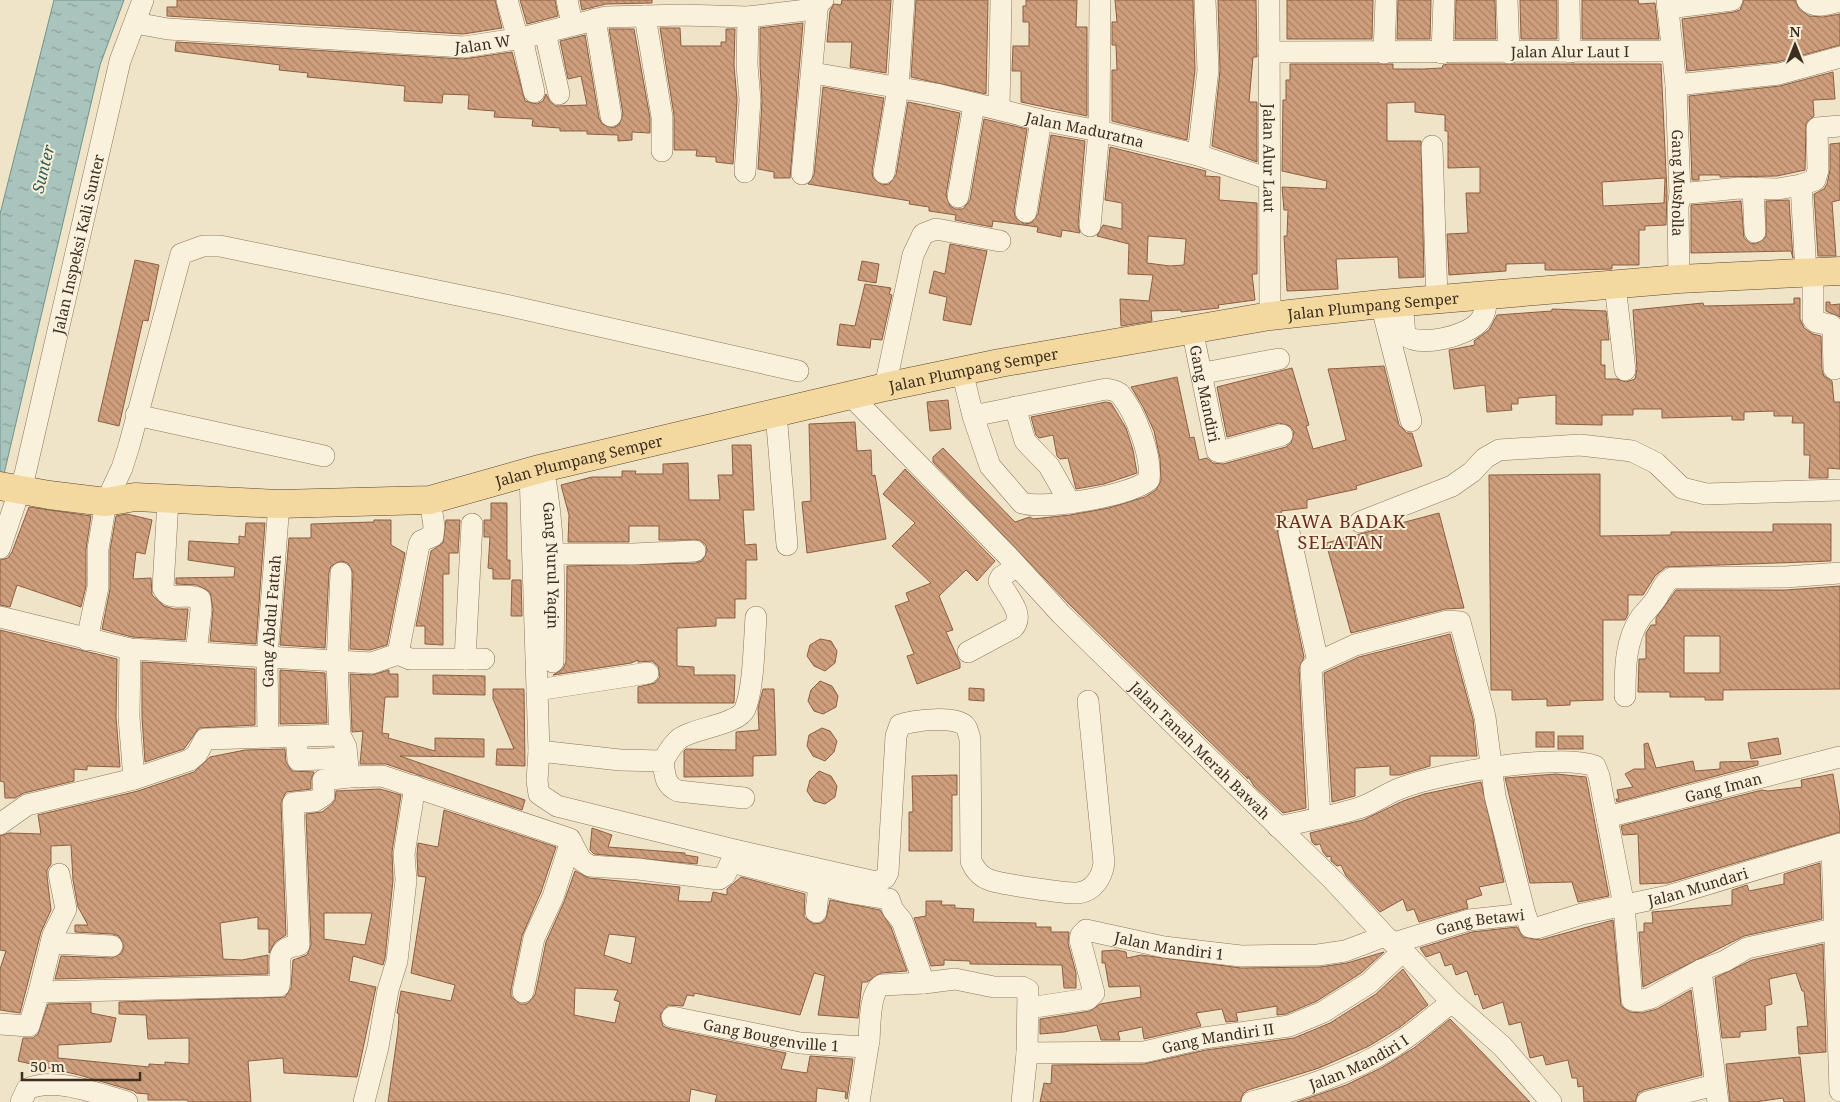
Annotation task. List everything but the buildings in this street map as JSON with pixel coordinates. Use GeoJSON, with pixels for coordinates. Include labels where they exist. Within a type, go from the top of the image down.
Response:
{"type":"FeatureCollection","features":[{"type":"Feature","properties":{"kind":"main road","name":"Jalan Plumpang Semper"},"geometry":{"type":"LineString","coordinates":[[11,480],[111,497],[168,500],[279,504],[430,500],[537,470],[885,387],[1196,328],[1270,316],[1391,303],[1679,279],[1840,271]]}},
{"type":"Feature","properties":{"kind":"street","name":"Jalan Inspeksi Kali Sunter"},"geometry":{"type":"LineString","coordinates":[[0,548],[11,480],[120,61],[143,0]]}},
{"type":"Feature","properties":{"kind":"street"},"geometry":{"type":"LineString","coordinates":[[507,0],[520,38],[534,92]]}},
{"type":"Feature","properties":{"kind":"street"},"geometry":{"type":"LineString","coordinates":[[567,0],[572,24]]}},
{"type":"Feature","properties":{"kind":"street"},"geometry":{"type":"LineString","coordinates":[[884,172],[898,88],[904,0]]}},
{"type":"Feature","properties":{"kind":"street"},"geometry":{"type":"LineString","coordinates":[[999,109],[1001,0]]}},
{"type":"Feature","properties":{"kind":"street"},"geometry":{"type":"LineString","coordinates":[[1090,226],[1099,131],[1100,0]]}},
{"type":"Feature","properties":{"kind":"street"},"geometry":{"type":"LineString","coordinates":[[1198,155],[1208,70],[1205,0]]}},
{"type":"Feature","properties":{"kind":"street","name":"Jalan Alur Laut"},"geometry":{"type":"LineString","coordinates":[[1269,0],[1270,316]]}},
{"type":"Feature","properties":{"kind":"street"},"geometry":{"type":"LineString","coordinates":[[1384,54],[1386,0]]}},
{"type":"Feature","properties":{"kind":"street"},"geometry":{"type":"LineString","coordinates":[[1442,53],[1444,0]]}},
{"type":"Feature","properties":{"kind":"street"},"geometry":{"type":"LineString","coordinates":[[1507,0],[1509,53]]}},
{"type":"Feature","properties":{"kind":"street"},"geometry":{"type":"LineString","coordinates":[[1569,0],[1570,52]]}},
{"type":"Feature","properties":{"kind":"street"},"geometry":{"type":"LineString","coordinates":[[1732,0],[1668,4],[1676,84],[1779,74],[1840,62]]}},
{"type":"Feature","properties":{"kind":"street"},"geometry":{"type":"LineString","coordinates":[[1807,0],[1812,5],[1819,6],[1840,1]]}},
{"type":"Feature","properties":{"kind":"street","name":"Jalan W"},"geometry":{"type":"LineString","coordinates":[[135,23],[168,29],[441,47],[489,45],[595,19],[653,10],[748,17],[806,10],[820,1]]}},
{"type":"Feature","properties":{"kind":"street"},"geometry":{"type":"LineString","coordinates":[[802,174],[820,1]]}},
{"type":"Feature","properties":{"kind":"street"},"geometry":{"type":"LineString","coordinates":[[653,10],[662,117],[662,151]]}},
{"type":"Feature","properties":{"kind":"street"},"geometry":{"type":"LineString","coordinates":[[745,172],[750,100],[747,65],[748,17]]}},
{"type":"Feature","properties":{"kind":"street"},"geometry":{"type":"LineString","coordinates":[[595,19],[611,116]]}},
{"type":"Feature","properties":{"kind":"street"},"geometry":{"type":"LineString","coordinates":[[545,32],[559,94]]}},
{"type":"Feature","properties":{"kind":"street","name":"Jalan Alur Laut I"},"geometry":{"type":"LineString","coordinates":[[1269,52],[1384,54],[1672,51]]}},
{"type":"Feature","properties":{"kind":"street","name":"Jalan Maduratna"},"geometry":{"type":"LineString","coordinates":[[813,73],[936,94],[1040,120],[1099,131],[1198,155],[1269,178]]}},
{"type":"Feature","properties":{"kind":"street","name":"Gang Musholla"},"geometry":{"type":"LineString","coordinates":[[1676,84],[1680,194],[1678,207],[1679,279]]}},
{"type":"Feature","properties":{"kind":"street"},"geometry":{"type":"LineString","coordinates":[[958,197],[974,105]]}},
{"type":"Feature","properties":{"kind":"street"},"geometry":{"type":"LineString","coordinates":[[1026,212],[1040,120]]}},
{"type":"Feature","properties":{"kind":"street"},"geometry":{"type":"LineString","coordinates":[[1680,194],[1801,186],[1815,180],[1818,170],[1817,128],[1840,126]]}},
{"type":"Feature","properties":{"kind":"street"},"geometry":{"type":"LineString","coordinates":[[1432,146],[1437,299]]}},
{"type":"Feature","properties":{"kind":"street"},"geometry":{"type":"LineString","coordinates":[[1801,186],[1813,319],[1816,322],[1831,325],[1833,330],[1834,369]]}},
{"type":"Feature","properties":{"kind":"street"},"geometry":{"type":"LineString","coordinates":[[1753,188],[1755,232]]}},
{"type":"Feature","properties":{"kind":"street"},"geometry":{"type":"LineString","coordinates":[[885,387],[913,255],[923,234],[936,229],[1000,241]]}},
{"type":"Feature","properties":{"kind":"street"},"geometry":{"type":"LineString","coordinates":[[88,640],[98,587],[98,549],[111,497],[122,468],[181,254],[203,246],[220,246],[492,302],[798,371]]}},
{"type":"Feature","properties":{"kind":"street"},"geometry":{"type":"LineString","coordinates":[[1615,285],[1625,370]]}},
{"type":"Feature","properties":{"kind":"street"},"geometry":{"type":"LineString","coordinates":[[1391,303],[1405,335],[1411,340],[1428,341],[1466,332],[1478,322],[1485,312],[1486,295]]}},
{"type":"Feature","properties":{"kind":"street"},"geometry":{"type":"LineString","coordinates":[[1391,303],[1411,421]]}},
{"type":"Feature","properties":{"kind":"street"},"geometry":{"type":"LineString","coordinates":[[1196,328],[1210,378],[1279,359]]}},
{"type":"Feature","properties":{"kind":"street","name":"Gang Mandiri"},"geometry":{"type":"LineString","coordinates":[[1196,328],[1216,451],[1220,452],[1282,434]]}},
{"type":"Feature","properties":{"kind":"street"},"geometry":{"type":"LineString","coordinates":[[962,371],[973,416],[990,466],[1022,503],[1042,506],[1070,503],[1119,492],[1142,485],[1149,480],[1148,454],[1120,394],[1115,390],[1106,389],[973,416]]}},
{"type":"Feature","properties":{"kind":"street","name":"Jalan Tanah Merah Bawah"},"geometry":{"type":"LineString","coordinates":[[850,395],[1017,566],[1061,614],[1278,827],[1452,1002],[1502,1046],[1551,1102]]}},
{"type":"Feature","properties":{"kind":"street"},"geometry":{"type":"LineString","coordinates":[[1015,407],[1025,441],[1049,466],[1070,503]]}},
{"type":"Feature","properties":{"kind":"street"},"geometry":{"type":"LineString","coordinates":[[776,413],[787,545]]}},
{"type":"Feature","properties":{"kind":"street"},"geometry":{"type":"LineString","coordinates":[[136,415],[324,456]]}},
{"type":"Feature","properties":{"kind":"street"},"geometry":{"type":"LineString","coordinates":[[1360,522],[1452,486],[1472,472],[1485,458],[1499,450],[1508,449],[1580,445],[1632,451],[1656,463],[1682,488],[1706,494],[1840,490]]}},
{"type":"Feature","properties":{"kind":"street"},"geometry":{"type":"LineString","coordinates":[[537,470],[537,690],[539,751],[536,782],[539,794],[557,806],[730,849],[876,882],[885,878],[888,872],[896,736],[900,724],[911,720],[957,720],[966,727],[970,739],[971,862],[974,869],[989,880],[1079,893],[1097,884],[1102,874],[1104,863],[1088,702]]}},
{"type":"Feature","properties":{"kind":"street","name":"Gang Nurul Yaqin"},"geometry":{"type":"LineString","coordinates":[[537,470],[548,492],[554,554],[553,662]]}},
{"type":"Feature","properties":{"kind":"street"},"geometry":{"type":"LineString","coordinates":[[168,500],[163,588],[166,594],[172,597],[193,595],[200,600],[201,610],[196,653]]}},
{"type":"Feature","properties":{"kind":"street"},"geometry":{"type":"LineString","coordinates":[[398,654],[419,545],[422,541],[433,536],[434,526],[430,500]]}},
{"type":"Feature","properties":{"kind":"street","name":"Gang Abdul Fattah"},"geometry":{"type":"LineString","coordinates":[[268,737],[267,657],[279,504]]}},
{"type":"Feature","properties":{"kind":"street"},"geometry":{"type":"LineString","coordinates":[[0,617],[130,649],[337,662],[372,663],[398,654],[410,659],[475,659],[472,524]]}},
{"type":"Feature","properties":{"kind":"street"},"geometry":{"type":"LineString","coordinates":[[1289,532],[1318,662]]}},
{"type":"Feature","properties":{"kind":"street"},"geometry":{"type":"LineString","coordinates":[[554,554],[633,554],[695,551]]}},
{"type":"Feature","properties":{"kind":"street"},"geometry":{"type":"LineString","coordinates":[[968,652],[1017,624],[1018,614],[999,581],[1001,577],[1017,566]]}},
{"type":"Feature","properties":{"kind":"street"},"geometry":{"type":"LineString","coordinates":[[341,572],[337,662],[340,735],[346,747],[347,768]]}},
{"type":"Feature","properties":{"kind":"street"},"geometry":{"type":"LineString","coordinates":[[1625,696],[1625,662],[1630,639],[1640,618],[1656,599],[1665,582],[1672,578],[1786,577],[1840,573]]}},
{"type":"Feature","properties":{"kind":"street"},"geometry":{"type":"LineString","coordinates":[[744,798],[670,788],[666,782],[663,760],[670,747],[681,738],[735,718],[744,711],[748,694],[756,617]]}},
{"type":"Feature","properties":{"kind":"street"},"geometry":{"type":"LineString","coordinates":[[1320,818],[1311,668],[1318,662],[1355,645],[1456,620],[1460,622],[1485,717],[1490,768],[1525,914]]}},
{"type":"Feature","properties":{"kind":"street"},"geometry":{"type":"LineString","coordinates":[[130,649],[129,717],[134,779]]}},
{"type":"Feature","properties":{"kind":"street"},"geometry":{"type":"LineString","coordinates":[[537,690],[648,673]]}},
{"type":"Feature","properties":{"kind":"street"},"geometry":{"type":"LineString","coordinates":[[0,824],[27,805],[134,779],[190,760],[197,754],[205,739],[340,735]]}},
{"type":"Feature","properties":{"kind":"street"},"geometry":{"type":"LineString","coordinates":[[296,737],[298,760],[382,776],[571,841],[581,860],[590,866],[638,869],[719,879],[725,875],[731,862],[852,893],[890,898],[893,910],[902,921],[924,983]]}},
{"type":"Feature","properties":{"kind":"street"},"geometry":{"type":"LineString","coordinates":[[539,751],[620,760],[663,760]]}},
{"type":"Feature","properties":{"kind":"street","name":"Gang Iman"},"geometry":{"type":"LineString","coordinates":[[1607,817],[1840,757]]}},
{"type":"Feature","properties":{"kind":"street"},"geometry":{"type":"LineString","coordinates":[[1278,827],[1360,808],[1410,785],[1490,768],[1549,762],[1586,763],[1595,766],[1599,776],[1607,817],[1624,906],[1632,1000],[1639,1001],[1651,998],[1701,970],[1725,961],[1747,948],[1834,928]]}},
{"type":"Feature","properties":{"kind":"street"},"geometry":{"type":"LineString","coordinates":[[39,992],[279,986],[280,953],[286,947],[299,945],[294,804],[315,801],[324,795],[323,780],[347,768]]}},
{"type":"Feature","properties":{"kind":"street"},"geometry":{"type":"LineString","coordinates":[[364,1102],[378,1047],[388,990],[397,961],[406,880],[404,854],[415,786]]}},
{"type":"Feature","properties":{"kind":"street"},"geometry":{"type":"LineString","coordinates":[[523,992],[534,938],[553,897],[571,841]]}},
{"type":"Feature","properties":{"kind":"street"},"geometry":{"type":"LineString","coordinates":[[1836,846],[1834,928],[1840,1092]]}},
{"type":"Feature","properties":{"kind":"street","name":"Jalan Mundari"},"geometry":{"type":"LineString","coordinates":[[1556,922],[1668,896],[1836,846]]}},
{"type":"Feature","properties":{"kind":"street"},"geometry":{"type":"LineString","coordinates":[[0,1024],[29,1026],[51,943],[66,909],[60,874]]}},
{"type":"Feature","properties":{"kind":"street"},"geometry":{"type":"LineString","coordinates":[[816,912],[819,885]]}},
{"type":"Feature","properties":{"kind":"street","name":"Gang Betawi"},"geometry":{"type":"LineString","coordinates":[[1394,943],[1469,920],[1525,914],[1532,929],[1556,922]]}},
{"type":"Feature","properties":{"kind":"street","name":"Jalan Mandiri 1"},"geometry":{"type":"LineString","coordinates":[[1029,1008],[1088,999],[1093,996],[1094,993],[1080,940],[1081,935],[1086,930],[1164,947],[1241,956],[1318,956],[1394,943]]}},
{"type":"Feature","properties":{"kind":"street"},"geometry":{"type":"LineString","coordinates":[[51,943],[112,946]]}},
{"type":"Feature","properties":{"kind":"street","name":"Gang Mandiri II"},"geometry":{"type":"LineString","coordinates":[[1028,1043],[1144,1052],[1204,1038],[1288,1026],[1323,1012],[1369,983],[1394,943]]}},
{"type":"Feature","properties":{"kind":"street"},"geometry":{"type":"LineString","coordinates":[[1647,1102],[1717,1094],[1701,970]]}},
{"type":"Feature","properties":{"kind":"street"},"geometry":{"type":"LineString","coordinates":[[859,1102],[873,995],[877,987],[955,979],[994,987],[1022,987],[1028,990],[1028,1043],[1022,1102]]}},
{"type":"Feature","properties":{"kind":"street","name":"Jalan Mandiri I"},"geometry":{"type":"LineString","coordinates":[[1252,1102],[1296,1090],[1350,1069],[1392,1048],[1452,1002]]}},
{"type":"Feature","properties":{"kind":"street","name":"Gang Bougenville 1"},"geometry":{"type":"LineString","coordinates":[[672,1017],[748,1034],[800,1043],[868,1044]]}},
{"type":"Feature","properties":{"kind":"street"},"geometry":{"type":"LineString","coordinates":[[21,1102],[26,1089],[39,1083],[57,1084],[127,1102]]}},
{"type":"Feature","properties":{"kind":"water","name":"Sunter"},"geometry":{"type":"Polygon","coordinates":[[[54,0],[124,0],[100,65],[0,491],[0,214],[54,0]]]}},
{"type":"Feature","properties":{"kind":"district","name":"RAWA BADAK SELATAN"},"geometry":{"type":"Point","coordinates":[1341,531]}}]}
